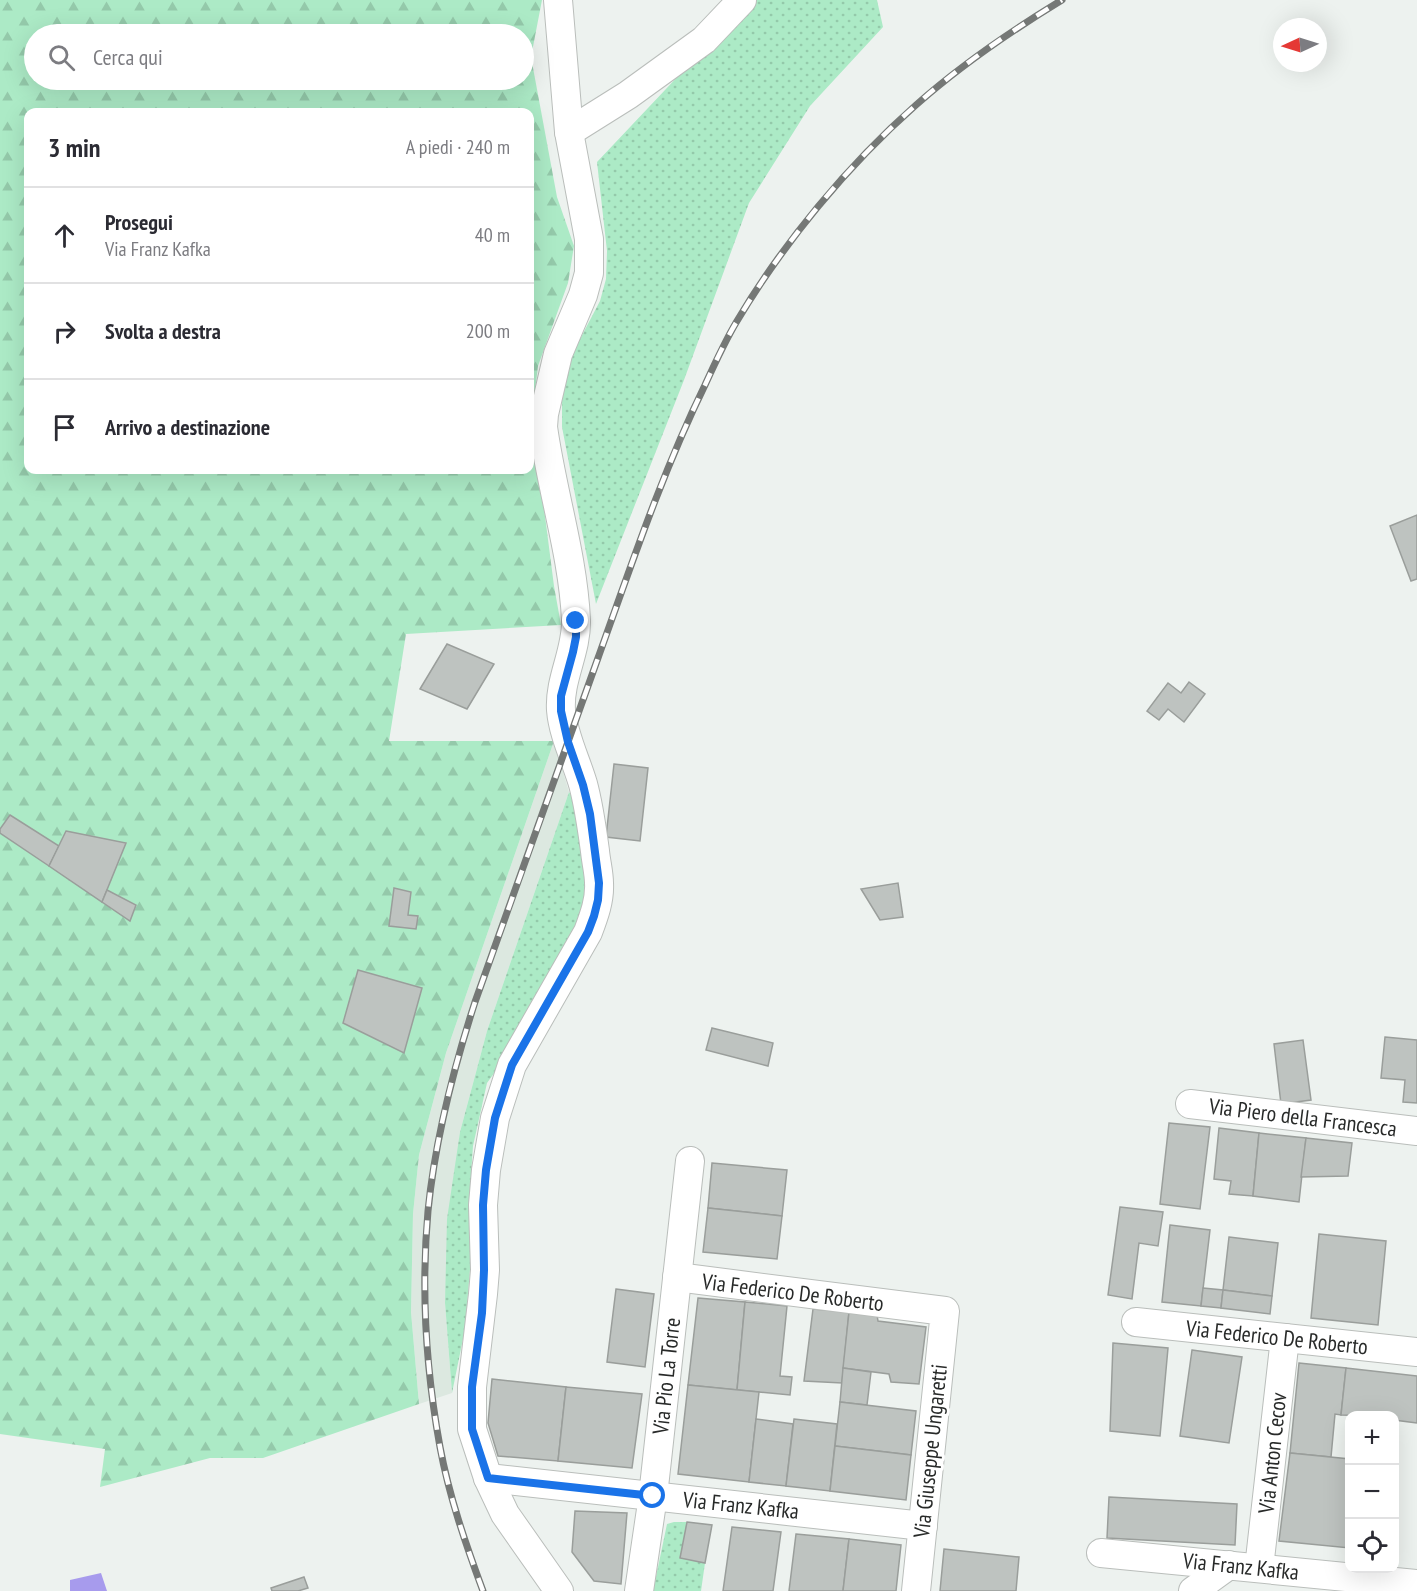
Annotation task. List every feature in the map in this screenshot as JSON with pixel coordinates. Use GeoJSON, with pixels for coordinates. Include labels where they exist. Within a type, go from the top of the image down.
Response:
{"type":"FeatureCollection","features":[{"type":"Feature","properties":{"kind":"street"},"geometry":{"type":"LineString","coordinates":[[558,0],[569,132],[589,239],[589,273],[583,295],[558,354],[543,427],[571,572],[576,621],[576,637],[561,696],[561,711],[590,814],[599,883],[596,908],[588,932],[512,1065],[502,1094],[486,1170],[483,1205],[484,1282],[472,1387],[472,1429],[488,1478],[505,1514],[559,1591]]}},
{"type":"Feature","properties":{"kind":"street"},"geometry":{"type":"LineString","coordinates":[[569,132],[628,95],[704,40],[741,0]]}},
{"type":"Feature","properties":{"kind":"street","name":"Via Piero della Francesca"},"geometry":{"type":"LineString","coordinates":[[1190,1104],[1417,1131]]}},
{"type":"Feature","properties":{"kind":"street","name":"Via Pio La Torre"},"geometry":{"type":"LineString","coordinates":[[639,1591],[653,1496],[690,1161]]}},
{"type":"Feature","properties":{"kind":"street","name":"Via Federico De Roberto"},"geometry":{"type":"LineString","coordinates":[[677,1277],[945,1311]]}},
{"type":"Feature","properties":{"kind":"street","name":"Via Giuseppe Ungaretti"},"geometry":{"type":"LineString","coordinates":[[916,1591],[945,1311]]}},
{"type":"Feature","properties":{"kind":"street","name":"Via Federico De Roberto"},"geometry":{"type":"LineString","coordinates":[[1136,1323],[1417,1352]]}},
{"type":"Feature","properties":{"kind":"street","name":"Via Anton Cecov"},"geometry":{"type":"LineString","coordinates":[[1259,1568],[1285,1338]]}},
{"type":"Feature","properties":{"kind":"street","name":"Via Franz Kafka"},"geometry":{"type":"LineString","coordinates":[[488,1478],[923,1526]]}},
{"type":"Feature","properties":{"kind":"street","name":"Via Franz Kafka"},"geometry":{"type":"LineString","coordinates":[[1101,1553],[1417,1584]]}},
{"type":"Feature","properties":{"kind":"street"},"geometry":{"type":"LineString","coordinates":[[1193,1591],[1229,1565]]}},
{"type":"Feature","properties":{"kind":"shaded area"},"geometry":{"type":"Polygon","coordinates":[[[554,741],[569,792],[487,1031],[460,1132],[445,1303],[452,1393],[419,1404],[411,1312],[413,1214],[419,1155],[446,1053],[554,741]]]}},
{"type":"Feature","properties":{"kind":"shaded area"},"geometry":{"type":"Polygon","coordinates":[[[101,1573],[107,1591],[70,1591],[70,1580],[101,1573]]]}},
{"type":"Feature","properties":{"kind":"green space"},"geometry":{"type":"Polygon","coordinates":[[[0,0],[542,0],[534,41],[534,24],[24,24],[24,90],[534,90],[534,73],[557,197],[574,246],[568,283],[538,366],[534,399],[534,108],[24,108],[24,474],[534,474],[534,431],[561,625],[406,634],[389,741],[554,741],[446,1053],[419,1155],[413,1214],[411,1312],[419,1404],[263,1458],[210,1458],[100,1487],[105,1449],[0,1434],[0,0]]]}},
{"type":"Feature","properties":{"kind":"green space"},"geometry":{"type":"Polygon","coordinates":[[[750,0],[877,0],[883,27],[810,106],[749,203],[684,380],[596,604],[562,427],[562,393],[570,358],[600,301],[606,279],[607,251],[597,162],[750,0]]]}},
{"type":"Feature","properties":{"kind":"green space"},"geometry":{"type":"Polygon","coordinates":[[[569,792],[578,805],[587,912],[503,1061],[487,1083],[473,1146],[471,1175],[473,1234],[465,1329],[452,1393],[445,1303],[447,1219],[460,1132],[487,1031],[569,792]]]}},
{"type":"Feature","properties":{"kind":"green space"},"geometry":{"type":"Polygon","coordinates":[[[687,1522],[681,1558],[705,1563],[701,1591],[653,1591],[667,1524],[687,1522]]]}},
{"type":"Feature","properties":{"kind":"building"},"geometry":{"type":"Polygon","coordinates":[[[1417,515],[1417,579],[1411,581],[1390,526],[1417,515]]]}},
{"type":"Feature","properties":{"kind":"building"},"geometry":{"type":"Polygon","coordinates":[[[447,644],[494,664],[467,709],[420,689],[447,644]]]}},
{"type":"Feature","properties":{"kind":"building"},"geometry":{"type":"Polygon","coordinates":[[[1189,682],[1205,694],[1184,722],[1168,709],[1159,720],[1147,711],[1168,683],[1181,693],[1189,682]]]}},
{"type":"Feature","properties":{"kind":"building"},"geometry":{"type":"Polygon","coordinates":[[[614,764],[648,768],[640,841],[606,837],[614,764]]]}},
{"type":"Feature","properties":{"kind":"building"},"geometry":{"type":"Polygon","coordinates":[[[10,815],[59,846],[49,866],[0,833],[0,829],[10,815]]]}},
{"type":"Feature","properties":{"kind":"building"},"geometry":{"type":"Polygon","coordinates":[[[66,831],[126,843],[102,902],[49,866],[66,831]]]}},
{"type":"Feature","properties":{"kind":"building"},"geometry":{"type":"Polygon","coordinates":[[[898,883],[903,917],[880,920],[861,889],[898,883]]]}},
{"type":"Feature","properties":{"kind":"building"},"geometry":{"type":"Polygon","coordinates":[[[394,888],[411,892],[408,915],[418,916],[416,929],[389,926],[394,888]]]}},
{"type":"Feature","properties":{"kind":"building"},"geometry":{"type":"Polygon","coordinates":[[[107,890],[136,905],[130,921],[102,902],[107,890]]]}},
{"type":"Feature","properties":{"kind":"building"},"geometry":{"type":"Polygon","coordinates":[[[358,970],[422,988],[404,1053],[343,1023],[358,970]]]}},
{"type":"Feature","properties":{"kind":"building"},"geometry":{"type":"Polygon","coordinates":[[[712,1028],[773,1043],[768,1066],[706,1050],[712,1028]]]}},
{"type":"Feature","properties":{"kind":"building"},"geometry":{"type":"Polygon","coordinates":[[[1385,1037],[1417,1040],[1417,1103],[1403,1102],[1405,1080],[1381,1078],[1385,1037]]]}},
{"type":"Feature","properties":{"kind":"building"},"geometry":{"type":"Polygon","coordinates":[[[1303,1040],[1311,1100],[1281,1104],[1274,1044],[1303,1040]]]}},
{"type":"Feature","properties":{"kind":"building"},"geometry":{"type":"Polygon","coordinates":[[[1169,1123],[1210,1127],[1200,1209],[1160,1204],[1169,1123]]]}},
{"type":"Feature","properties":{"kind":"building"},"geometry":{"type":"Polygon","coordinates":[[[1219,1128],[1259,1133],[1253,1196],[1229,1194],[1231,1181],[1214,1179],[1219,1128]]]}},
{"type":"Feature","properties":{"kind":"building"},"geometry":{"type":"Polygon","coordinates":[[[1259,1133],[1306,1138],[1299,1202],[1253,1196],[1259,1133]]]}},
{"type":"Feature","properties":{"kind":"building"},"geometry":{"type":"Polygon","coordinates":[[[1306,1138],[1352,1143],[1348,1176],[1301,1177],[1306,1138]]]}},
{"type":"Feature","properties":{"kind":"building"},"geometry":{"type":"Polygon","coordinates":[[[712,1163],[787,1170],[782,1216],[708,1208],[712,1163]]]}},
{"type":"Feature","properties":{"kind":"building"},"geometry":{"type":"Polygon","coordinates":[[[1120,1207],[1163,1212],[1158,1246],[1139,1243],[1132,1299],[1108,1295],[1120,1207]]]}},
{"type":"Feature","properties":{"kind":"building"},"geometry":{"type":"Polygon","coordinates":[[[708,1208],[782,1216],[777,1259],[703,1252],[708,1208]]]}},
{"type":"Feature","properties":{"kind":"building"},"geometry":{"type":"Polygon","coordinates":[[[1170,1225],[1210,1230],[1201,1306],[1162,1302],[1170,1225]]]}},
{"type":"Feature","properties":{"kind":"building"},"geometry":{"type":"Polygon","coordinates":[[[1319,1234],[1386,1241],[1378,1325],[1311,1318],[1319,1234]]]}},
{"type":"Feature","properties":{"kind":"building"},"geometry":{"type":"Polygon","coordinates":[[[1229,1237],[1278,1243],[1272,1296],[1223,1290],[1229,1237]]]}},
{"type":"Feature","properties":{"kind":"building"},"geometry":{"type":"Polygon","coordinates":[[[1203,1288],[1223,1290],[1221,1308],[1201,1306],[1203,1288]]]}},
{"type":"Feature","properties":{"kind":"building"},"geometry":{"type":"Polygon","coordinates":[[[616,1289],[654,1294],[645,1367],[607,1362],[616,1289]]]}},
{"type":"Feature","properties":{"kind":"building"},"geometry":{"type":"Polygon","coordinates":[[[1223,1290],[1272,1296],[1270,1314],[1221,1308],[1223,1290]]]}},
{"type":"Feature","properties":{"kind":"building"},"geometry":{"type":"Polygon","coordinates":[[[698,1298],[745,1302],[737,1390],[688,1385],[698,1298]]]}},
{"type":"Feature","properties":{"kind":"building"},"geometry":{"type":"Polygon","coordinates":[[[745,1302],[787,1306],[780,1376],[792,1377],[790,1395],[737,1390],[745,1302]]]}},
{"type":"Feature","properties":{"kind":"building"},"geometry":{"type":"Polygon","coordinates":[[[813,1309],[849,1312],[842,1383],[804,1381],[813,1309]]]}},
{"type":"Feature","properties":{"kind":"building"},"geometry":{"type":"Polygon","coordinates":[[[849,1312],[877,1315],[878,1321],[926,1327],[919,1384],[891,1382],[889,1374],[843,1368],[849,1312]]]}},
{"type":"Feature","properties":{"kind":"building"},"geometry":{"type":"Polygon","coordinates":[[[1113,1343],[1168,1348],[1160,1436],[1110,1431],[1113,1343]]]}},
{"type":"Feature","properties":{"kind":"building"},"geometry":{"type":"Polygon","coordinates":[[[1192,1350],[1242,1357],[1229,1443],[1180,1436],[1192,1350]]]}},
{"type":"Feature","properties":{"kind":"building"},"geometry":{"type":"Polygon","coordinates":[[[1299,1363],[1346,1368],[1341,1415],[1335,1414],[1331,1457],[1290,1453],[1299,1363]]]}},
{"type":"Feature","properties":{"kind":"building"},"geometry":{"type":"Polygon","coordinates":[[[843,1368],[871,1372],[867,1405],[840,1402],[843,1368]]]}},
{"type":"Feature","properties":{"kind":"building"},"geometry":{"type":"Polygon","coordinates":[[[1346,1368],[1417,1376],[1417,1423],[1399,1421],[1399,1411],[1345,1411],[1345,1415],[1341,1415],[1346,1368]]]}},
{"type":"Feature","properties":{"kind":"building"},"geometry":{"type":"Polygon","coordinates":[[[492,1379],[566,1387],[558,1461],[498,1456],[488,1423],[492,1379]]]}},
{"type":"Feature","properties":{"kind":"building"},"geometry":{"type":"Polygon","coordinates":[[[688,1385],[759,1392],[749,1482],[678,1474],[688,1385]]]}},
{"type":"Feature","properties":{"kind":"building"},"geometry":{"type":"Polygon","coordinates":[[[566,1387],[642,1394],[632,1468],[558,1461],[566,1387]]]}},
{"type":"Feature","properties":{"kind":"building"},"geometry":{"type":"Polygon","coordinates":[[[840,1402],[916,1411],[911,1455],[835,1446],[840,1402]]]}},
{"type":"Feature","properties":{"kind":"building"},"geometry":{"type":"Polygon","coordinates":[[[756,1419],[793,1424],[786,1486],[749,1482],[756,1419]]]}},
{"type":"Feature","properties":{"kind":"building"},"geometry":{"type":"Polygon","coordinates":[[[794,1419],[837,1424],[830,1491],[786,1486],[794,1419]]]}},
{"type":"Feature","properties":{"kind":"building"},"geometry":{"type":"Polygon","coordinates":[[[835,1446],[911,1455],[906,1500],[830,1491],[835,1446]]]}},
{"type":"Feature","properties":{"kind":"building"},"geometry":{"type":"Polygon","coordinates":[[[1290,1453],[1345,1458],[1345,1548],[1279,1541],[1290,1453]]]}},
{"type":"Feature","properties":{"kind":"building"},"geometry":{"type":"Polygon","coordinates":[[[1109,1497],[1237,1504],[1235,1545],[1107,1538],[1109,1497]]]}},
{"type":"Feature","properties":{"kind":"building"},"geometry":{"type":"Polygon","coordinates":[[[575,1511],[627,1513],[621,1584],[594,1581],[572,1552],[575,1511]]]}},
{"type":"Feature","properties":{"kind":"building"},"geometry":{"type":"Polygon","coordinates":[[[687,1522],[712,1525],[705,1563],[680,1558],[687,1522]]]}},
{"type":"Feature","properties":{"kind":"building"},"geometry":{"type":"Polygon","coordinates":[[[732,1527],[781,1532],[773,1591],[723,1591],[732,1527]]]}},
{"type":"Feature","properties":{"kind":"building"},"geometry":{"type":"Polygon","coordinates":[[[796,1534],[849,1539],[843,1591],[789,1591],[796,1534]]]}},
{"type":"Feature","properties":{"kind":"building"},"geometry":{"type":"Polygon","coordinates":[[[849,1539],[901,1545],[896,1591],[843,1591],[849,1539]]]}},
{"type":"Feature","properties":{"kind":"building"},"geometry":{"type":"Polygon","coordinates":[[[944,1549],[1019,1557],[1016,1591],[940,1591],[944,1549]]]}},
{"type":"Feature","properties":{"kind":"building"},"geometry":{"type":"Polygon","coordinates":[[[304,1577],[308,1588],[298,1591],[272,1591],[271,1588],[304,1577]]]}},
{"type":"Feature","properties":{"kind":"railway"},"geometry":{"type":"LineString","coordinates":[[483,1591],[448,1484],[431,1389],[425,1300],[426,1240],[431,1184],[446,1105],[475,1002],[635,554],[689,418],[724,344],[755,291],[796,234],[866,153],[916,105],[987,49],[1062,0]]}},
{"type":"Feature","properties":{"kind":"route"},"geometry":{"type":"LineString","coordinates":[[576,621],[576,637],[561,696],[561,711],[590,814],[599,883],[598,900],[588,932],[512,1065],[495,1118],[486,1170],[483,1205],[482,1313],[472,1387],[472,1429],[488,1478],[653,1496]]}}]}
